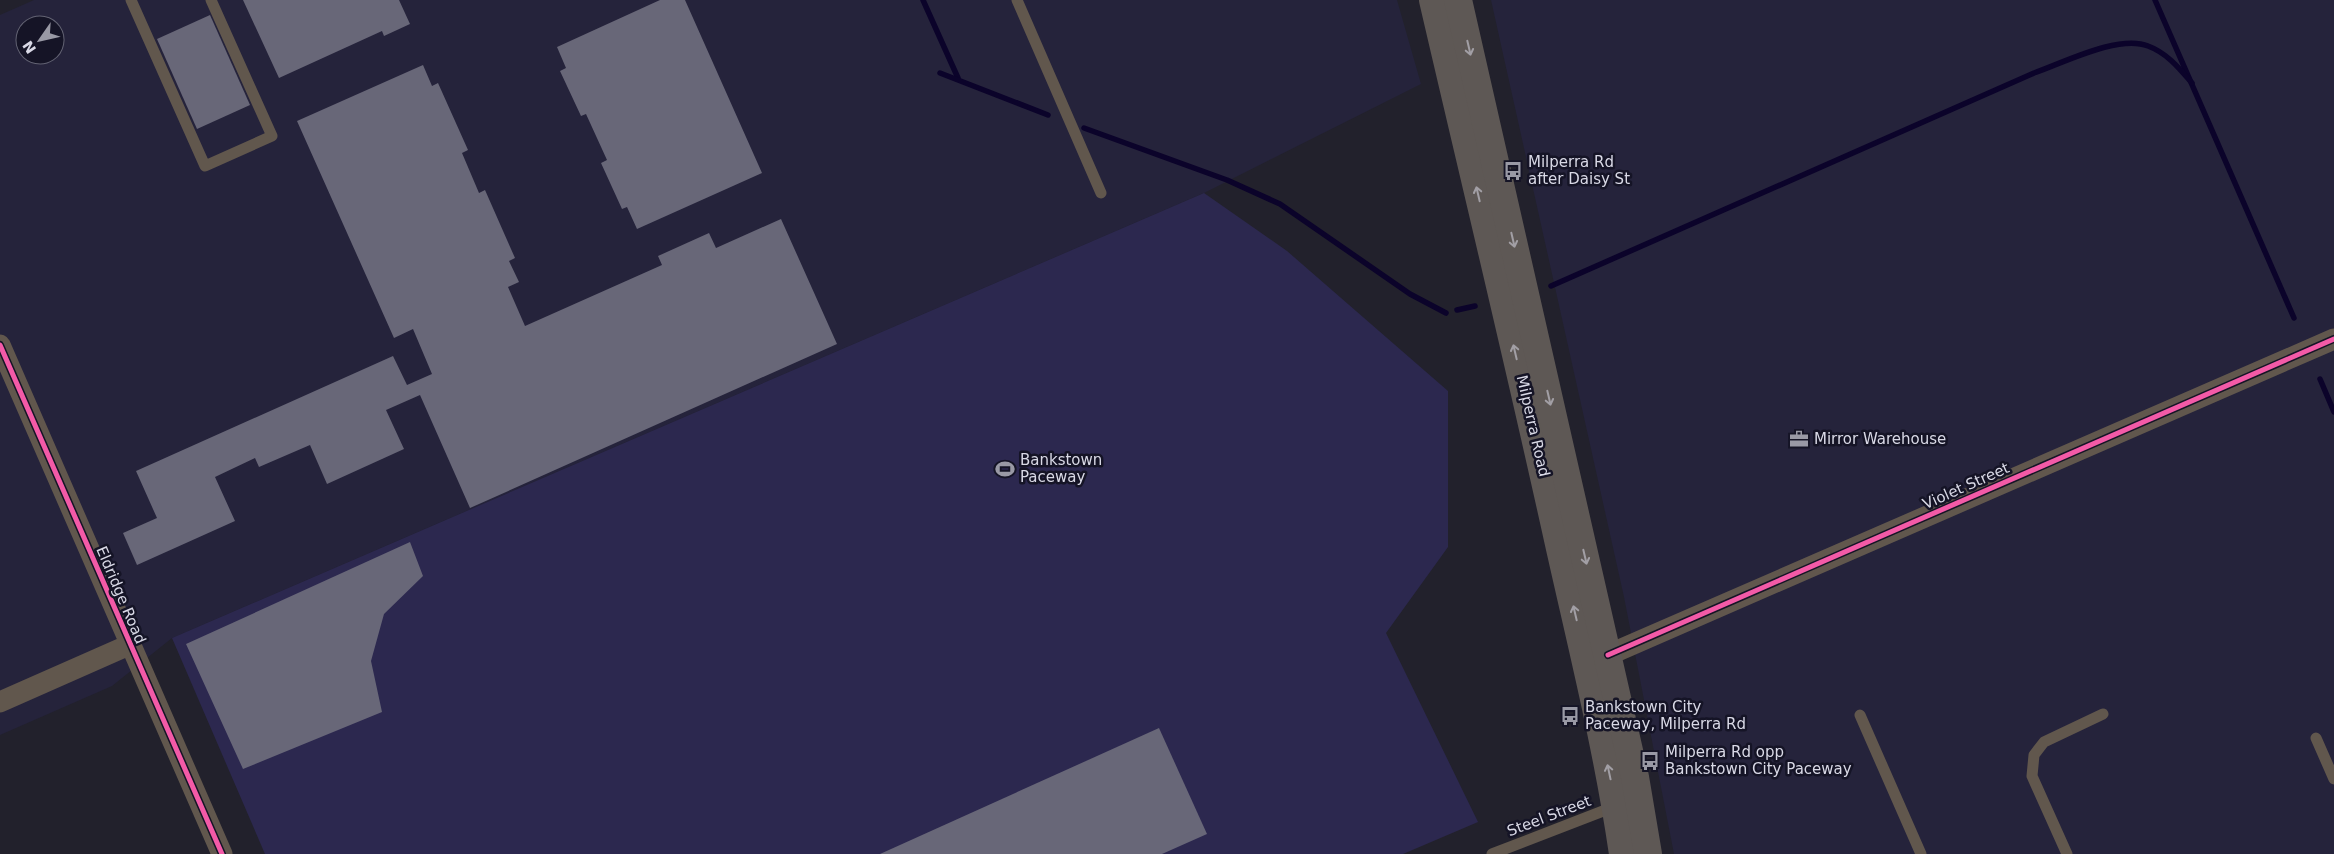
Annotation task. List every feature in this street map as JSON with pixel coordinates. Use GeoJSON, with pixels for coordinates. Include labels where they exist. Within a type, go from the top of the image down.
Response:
{"type":"FeatureCollection","features":[{"type":"Feature","properties":{"kind":"highway","name":"Milperra Road"},"geometry":{"type":"LineString","coordinates":[[1433,0],[1532,420],[1616,806],[1623,854]]}},
{"type":"Feature","properties":{"kind":"highway","name":"Milperra Road"},"geometry":{"type":"LineString","coordinates":[[1458,0],[1608,655],[1635,777],[1648,854]]}},
{"type":"Feature","properties":{"kind":"street","name":"Violet Street"},"geometry":{"type":"LineString","coordinates":[[1608,655],[2334,339]]}},
{"type":"Feature","properties":{"kind":"street","name":"Eldridge Road"},"geometry":{"type":"LineString","coordinates":[[0,345],[129,645],[222,854]]}},
{"type":"Feature","properties":{"kind":"street"},"geometry":{"type":"LineString","coordinates":[[0,702],[129,645]]}},
{"type":"Feature","properties":{"kind":"lane"},"geometry":{"type":"LineString","coordinates":[[131,0],[205,166],[272,136],[211,0]]}},
{"type":"Feature","properties":{"kind":"lane"},"geometry":{"type":"LineString","coordinates":[[1017,0],[1101,193]]}},
{"type":"Feature","properties":{"kind":"lane"},"geometry":{"type":"LineString","coordinates":[[2067,854],[2032,776],[2034,755],[2044,742],[2103,714]]}},
{"type":"Feature","properties":{"kind":"lane"},"geometry":{"type":"LineString","coordinates":[[1860,715],[1921,854]]}},
{"type":"Feature","properties":{"kind":"lane"},"geometry":{"type":"LineString","coordinates":[[2316,738],[2334,779]]}},
{"type":"Feature","properties":{"kind":"lane","name":"Steel Street"},"geometry":{"type":"LineString","coordinates":[[1492,854],[1616,806]]}},
{"type":"Feature","properties":{"kind":"shaded area"},"geometry":{"type":"Polygon","coordinates":[[[34,0],[1397,0],[1421,84],[1204,193],[172,638],[112,686],[0,735],[0,15],[34,0]]]}},
{"type":"Feature","properties":{"kind":"shaded area"},"geometry":{"type":"Polygon","coordinates":[[[1491,0],[2334,0],[2334,854],[1674,854],[1624,597],[1491,0]]]}},
{"type":"Feature","properties":{"kind":"shaded area","name":"Bankstown Paceway"},"geometry":{"type":"Polygon","coordinates":[[[1204,193],[1287,251],[1448,391],[1448,547],[1386,633],[1478,822],[1403,854],[265,854],[172,638],[1204,193]]]}},
{"type":"Feature","properties":{"kind":"building"},"geometry":{"type":"Polygon","coordinates":[[[243,0],[399,0],[410,24],[384,36],[382,31],[279,78],[243,0]]]}},
{"type":"Feature","properties":{"kind":"building"},"geometry":{"type":"Polygon","coordinates":[[[660,0],[685,0],[762,173],[637,229],[627,207],[622,209],[601,163],[607,160],[586,114],[581,116],[560,71],[566,68],[557,47],[660,0]]]}},
{"type":"Feature","properties":{"kind":"building"},"geometry":{"type":"Polygon","coordinates":[[[210,15],[250,105],[197,129],[157,39],[210,15]]]}},
{"type":"Feature","properties":{"kind":"building"},"geometry":{"type":"Polygon","coordinates":[[[423,65],[432,86],[438,83],[468,150],[462,153],[479,193],[485,190],[515,258],[509,261],[519,282],[508,287],[525,326],[662,265],[658,256],[709,233],[716,248],[781,219],[837,344],[470,508],[420,395],[386,410],[404,449],[327,484],[310,445],[259,467],[255,458],[215,477],[235,521],[137,565],[123,533],[157,518],[136,471],[393,356],[407,385],[432,374],[413,329],[394,338],[297,121],[423,65]]]}},
{"type":"Feature","properties":{"kind":"building"},"geometry":{"type":"Polygon","coordinates":[[[410,542],[423,576],[384,614],[371,661],[382,712],[243,769],[186,644],[410,542]]]}},
{"type":"Feature","properties":{"kind":"building"},"geometry":{"type":"Polygon","coordinates":[[[1159,728],[1207,834],[1162,854],[880,854],[1159,728]]]}},
{"type":"Feature","properties":{"kind":"waterway"},"geometry":{"type":"LineString","coordinates":[[923,0],[958,78]]}},
{"type":"Feature","properties":{"kind":"waterway"},"geometry":{"type":"LineString","coordinates":[[2155,0],[2294,318]]}},
{"type":"Feature","properties":{"kind":"waterway"},"geometry":{"type":"LineString","coordinates":[[1551,286],[2034,73],[2091,51],[2122,44],[2136,43],[2148,46],[2167,57],[2192,83]]}},
{"type":"Feature","properties":{"kind":"waterway"},"geometry":{"type":"LineString","coordinates":[[940,73],[1048,115]]}},
{"type":"Feature","properties":{"kind":"waterway"},"geometry":{"type":"LineString","coordinates":[[1084,128],[1227,180],[1280,204],[1410,294],[1446,313]]}},
{"type":"Feature","properties":{"kind":"waterway"},"geometry":{"type":"LineString","coordinates":[[1457,310],[1475,306]]}},
{"type":"Feature","properties":{"kind":"waterway"},"geometry":{"type":"LineString","coordinates":[[2320,379],[2334,412]]}},
{"type":"Feature","properties":{"kind":"cycle path"},"geometry":{"type":"LineString","coordinates":[[1608,655],[2334,339]]}},
{"type":"Feature","properties":{"kind":"cycle path"},"geometry":{"type":"LineString","coordinates":[[0,345],[222,854]]}},
{"type":"Feature","properties":{"kind":"place","name":"Milperra Rd after Daisy St"},"geometry":{"type":"Point","coordinates":[1513,171]}},
{"type":"Feature","properties":{"kind":"place","name":"Mirror Warehouse"},"geometry":{"type":"Point","coordinates":[1799,439]}},
{"type":"Feature","properties":{"kind":"place","name":"Bankstown Paceway"},"geometry":{"type":"Point","coordinates":[1005,469]}},
{"type":"Feature","properties":{"kind":"place","name":"Bankstown City Paceway, Milperra Rd"},"geometry":{"type":"Point","coordinates":[1570,716]}},
{"type":"Feature","properties":{"kind":"place","name":"Milperra Rd opp Bankstown City Paceway"},"geometry":{"type":"Point","coordinates":[1650,761]}}]}
